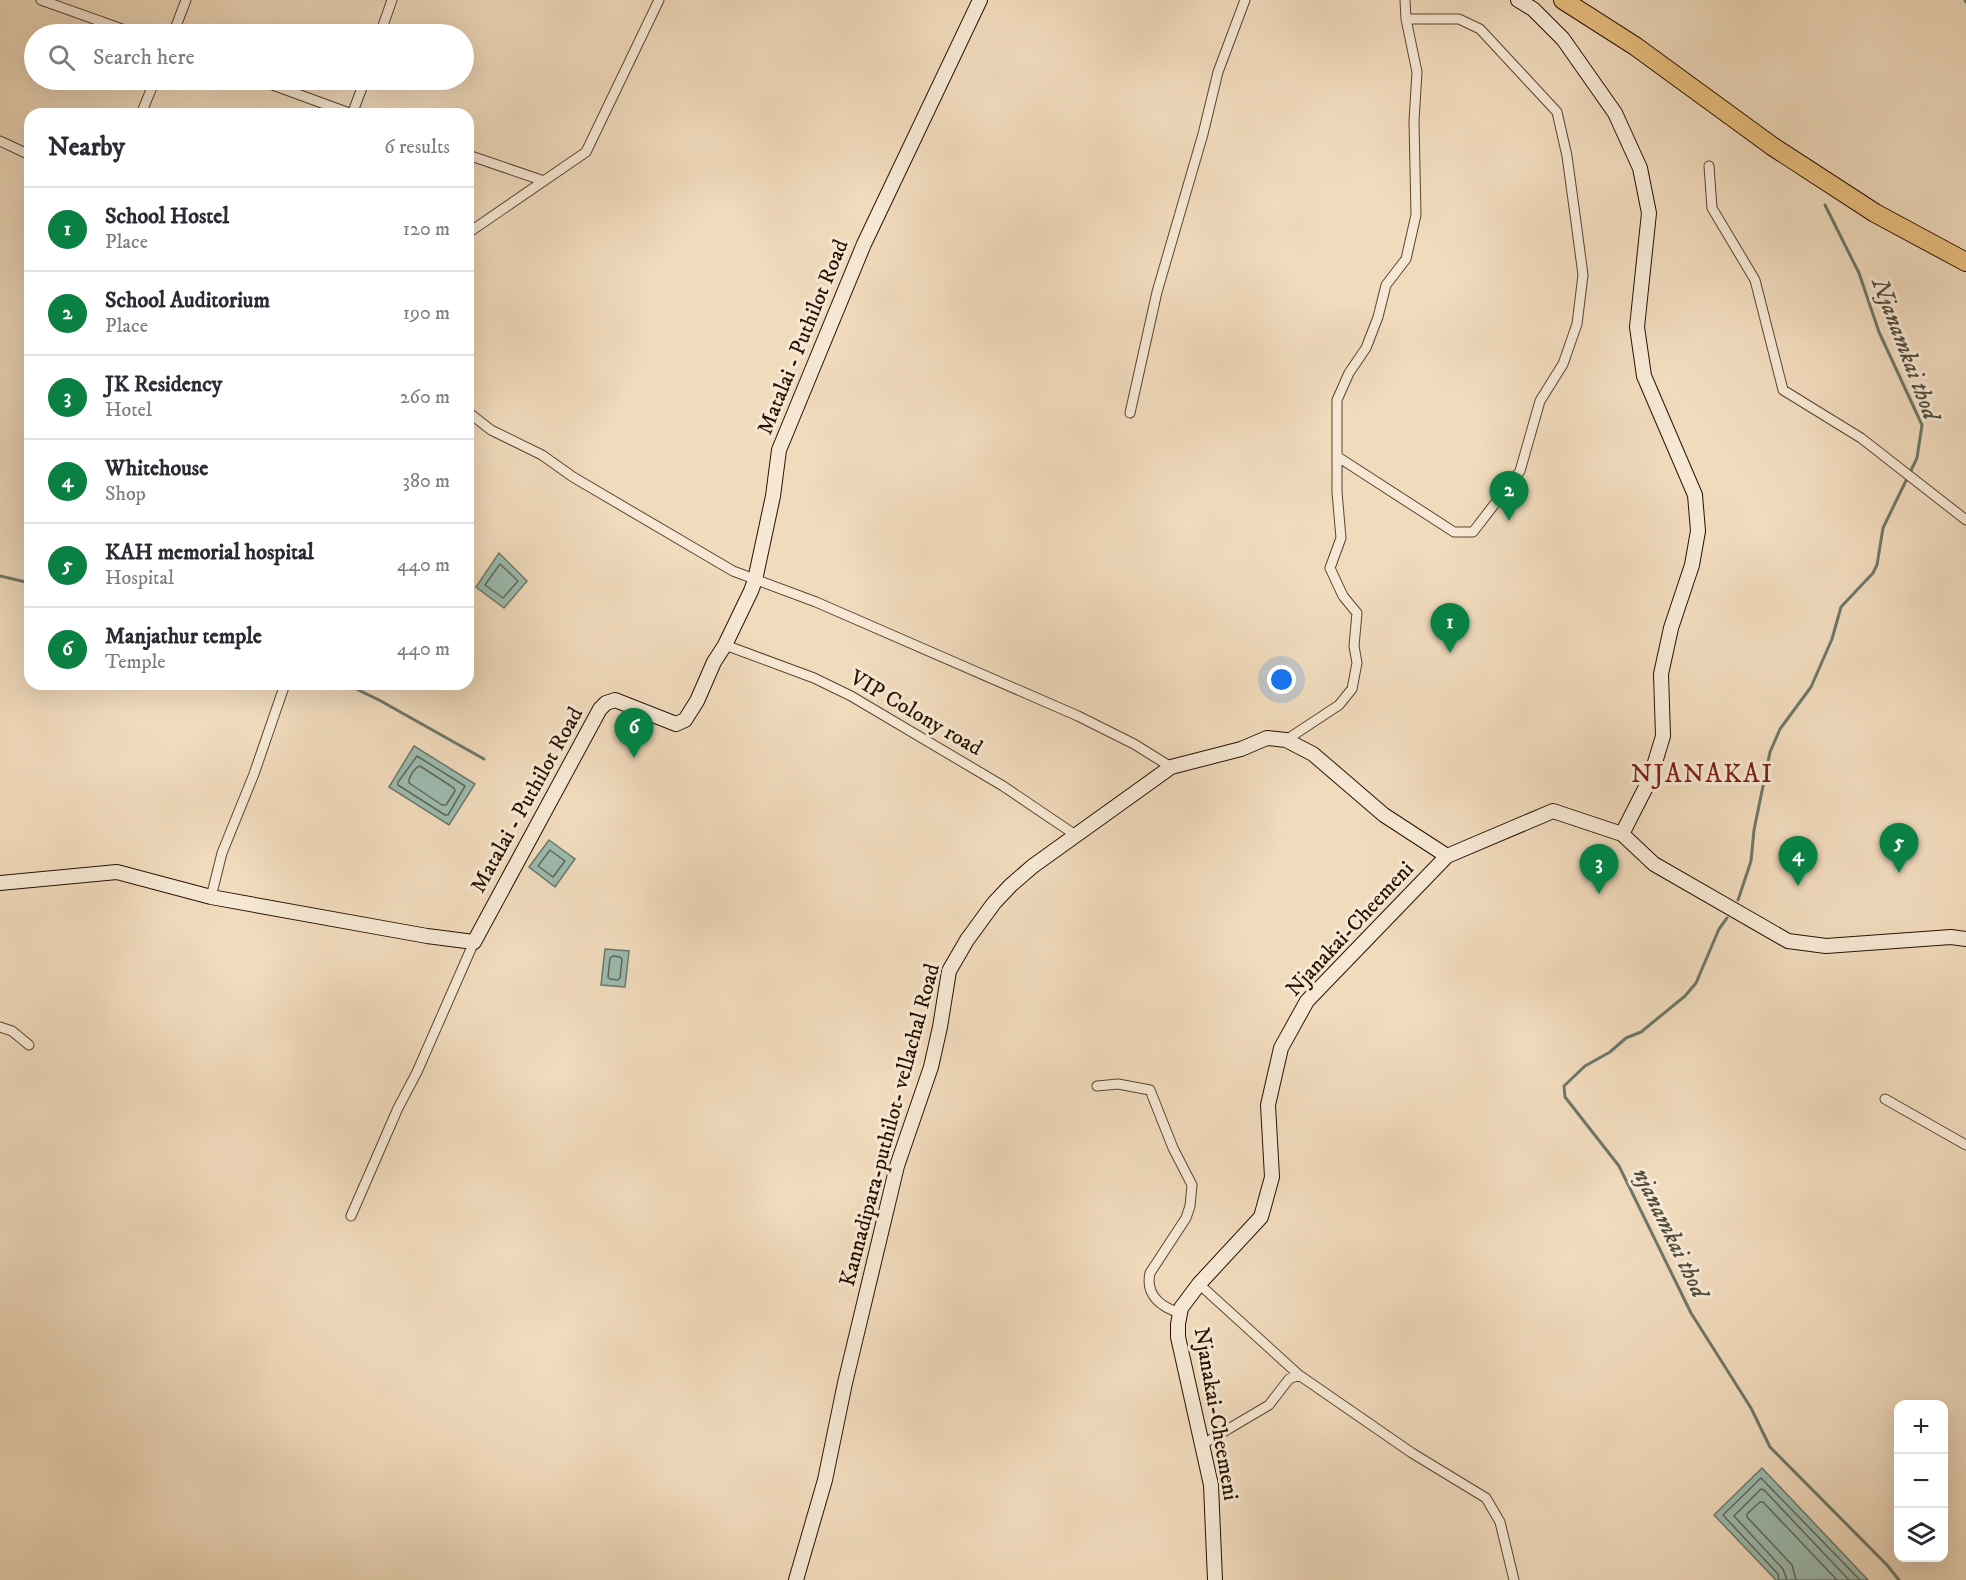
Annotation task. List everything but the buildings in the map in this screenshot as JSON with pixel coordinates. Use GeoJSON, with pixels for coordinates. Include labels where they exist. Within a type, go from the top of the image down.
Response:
{"type":"FeatureCollection","features":[{"type":"Feature","properties":{"kind":"highway"},"geometry":{"type":"LineString","coordinates":[[1563,0],[1635,46],[1772,146],[1875,213],[1966,262]]}},
{"type":"Feature","properties":{"kind":"street"},"geometry":{"type":"LineString","coordinates":[[41,0],[108,24]]}},
{"type":"Feature","properties":{"kind":"street"},"geometry":{"type":"LineString","coordinates":[[177,24],[186,0]]}},
{"type":"Feature","properties":{"kind":"street"},"geometry":{"type":"LineString","coordinates":[[384,24],[392,0]]}},
{"type":"Feature","properties":{"kind":"street"},"geometry":{"type":"LineString","coordinates":[[474,229],[586,152],[659,0]]}},
{"type":"Feature","properties":{"kind":"street","name":"Matalai - Puthilot Road"},"geometry":{"type":"LineString","coordinates":[[474,942],[600,709],[606,703],[615,700],[676,724],[685,720],[697,701],[755,580],[773,496],[779,450],[864,244],[980,0]]}},
{"type":"Feature","properties":{"kind":"street"},"geometry":{"type":"LineString","coordinates":[[1130,413],[1157,292],[1203,134],[1218,72],[1245,0]]}},
{"type":"Feature","properties":{"kind":"street"},"geometry":{"type":"LineString","coordinates":[[1405,0],[1406,19],[1417,72],[1414,121],[1416,215],[1406,260],[1386,285],[1378,317],[1366,348],[1349,373],[1337,400],[1337,492],[1341,538],[1330,568],[1343,596],[1357,613],[1354,646],[1357,663],[1352,689],[1339,705],[1286,740],[1313,754],[1384,815],[1447,856]]}},
{"type":"Feature","properties":{"kind":"street"},"geometry":{"type":"LineString","coordinates":[[1518,0],[1533,9],[1563,39],[1615,113],[1640,168],[1649,213],[1637,327],[1644,376],[1695,495],[1698,531],[1692,565],[1671,628],[1661,674],[1663,736],[1650,779],[1622,834],[1654,864],[1788,941],[1826,946],[1951,937],[1966,939]]}},
{"type":"Feature","properties":{"kind":"street"},"geometry":{"type":"LineString","coordinates":[[1338,457],[1454,532],[1473,532],[1520,471],[1540,401],[1563,364],[1577,324],[1583,275],[1567,156],[1557,112],[1480,29],[1459,19],[1406,19]]}},
{"type":"Feature","properties":{"kind":"street"},"geometry":{"type":"LineString","coordinates":[[143,108],[151,90]]}},
{"type":"Feature","properties":{"kind":"street"},"geometry":{"type":"LineString","coordinates":[[286,90],[336,108]]}},
{"type":"Feature","properties":{"kind":"street"},"geometry":{"type":"LineString","coordinates":[[354,108],[361,90]]}},
{"type":"Feature","properties":{"kind":"street"},"geometry":{"type":"LineString","coordinates":[[0,141],[24,152]]}},
{"type":"Feature","properties":{"kind":"street"},"geometry":{"type":"LineString","coordinates":[[474,157],[544,181]]}},
{"type":"Feature","properties":{"kind":"street"},"geometry":{"type":"LineString","coordinates":[[1709,166],[1712,208],[1755,280],[1783,390],[1861,438],[1966,520]]}},
{"type":"Feature","properties":{"kind":"street"},"geometry":{"type":"LineString","coordinates":[[474,417],[491,430],[542,455],[573,477],[733,572],[816,602],[1078,716],[1134,744],[1171,767]]}},
{"type":"Feature","properties":{"kind":"street","name":"VIP Colony road"},"geometry":{"type":"LineString","coordinates":[[725,645],[814,678],[852,696],[1003,786],[1077,836]]}},
{"type":"Feature","properties":{"kind":"street"},"geometry":{"type":"LineString","coordinates":[[211,897],[222,853],[254,774],[283,690]]}},
{"type":"Feature","properties":{"kind":"street","name":"Kannadipara-puthilot- vellachal Road"},"geometry":{"type":"LineString","coordinates":[[796,1580],[825,1480],[845,1383],[897,1166],[931,1068],[950,971],[967,940],[1006,891],[1034,867],[1171,767],[1240,750],[1267,738],[1286,740]]}},
{"type":"Feature","properties":{"kind":"street","name":"Njanakai-Cheemeni"},"geometry":{"type":"LineString","coordinates":[[1215,1580],[1212,1485],[1178,1336],[1180,1312],[1199,1284],[1260,1217],[1272,1177],[1268,1105],[1281,1048],[1307,1001],[1447,856],[1553,811],[1622,834]]}},
{"type":"Feature","properties":{"kind":"street"},"geometry":{"type":"LineString","coordinates":[[0,883],[117,872],[211,897],[427,936],[474,942],[351,1216]]}},
{"type":"Feature","properties":{"kind":"street"},"geometry":{"type":"LineString","coordinates":[[0,1027],[12,1031],[29,1045]]}},
{"type":"Feature","properties":{"kind":"street"},"geometry":{"type":"LineString","coordinates":[[1097,1086],[1118,1084],[1150,1090],[1173,1148],[1192,1185],[1186,1218],[1150,1273],[1148,1282],[1157,1301],[1165,1308],[1180,1312]]}},
{"type":"Feature","properties":{"kind":"street"},"geometry":{"type":"LineString","coordinates":[[1885,1099],[1966,1145]]}},
{"type":"Feature","properties":{"kind":"street"},"geometry":{"type":"LineString","coordinates":[[1199,1284],[1299,1375],[1412,1453],[1486,1498],[1500,1522],[1514,1580]]}},
{"type":"Feature","properties":{"kind":"street"},"geometry":{"type":"LineString","coordinates":[[1203,1444],[1269,1405],[1289,1379],[1299,1375]]}},
{"type":"Feature","properties":{"kind":"water"},"geometry":{"type":"Polygon","coordinates":[[[499,553],[527,581],[504,608],[476,587],[499,553]]]}},
{"type":"Feature","properties":{"kind":"water"},"geometry":{"type":"Polygon","coordinates":[[[414,746],[475,784],[449,825],[389,787],[414,746]]]}},
{"type":"Feature","properties":{"kind":"water"},"geometry":{"type":"Polygon","coordinates":[[[549,840],[575,859],[555,887],[529,867],[549,840]]]}},
{"type":"Feature","properties":{"kind":"water"},"geometry":{"type":"Polygon","coordinates":[[[605,949],[629,951],[625,987],[601,985],[605,949]]]}},
{"type":"Feature","properties":{"kind":"water"},"geometry":{"type":"Polygon","coordinates":[[[1762,1468],[1868,1580],[1776,1580],[1714,1515],[1762,1468]]]}},
{"type":"Feature","properties":{"kind":"waterway","name":"Njanamkai thod"},"geometry":{"type":"LineString","coordinates":[[1738,900],[1751,861],[1754,830],[1770,752],[1780,729],[1811,687],[1832,639],[1841,607],[1873,573],[1877,565],[1883,528],[1917,458],[1922,425],[1879,332],[1859,273],[1825,205]]}},
{"type":"Feature","properties":{"kind":"waterway"},"geometry":{"type":"LineString","coordinates":[[0,576],[24,582]]}},
{"type":"Feature","properties":{"kind":"waterway"},"geometry":{"type":"LineString","coordinates":[[358,690],[484,759]]}},
{"type":"Feature","properties":{"kind":"waterway","name":"njanamkai thod"},"geometry":{"type":"LineString","coordinates":[[1727,918],[1719,929],[1696,983],[1685,996],[1641,1032],[1626,1038],[1610,1052],[1585,1066],[1564,1086],[1565,1097],[1619,1166],[1691,1313],[1751,1408],[1770,1447],[1887,1565],[1899,1580]]}},
{"type":"Feature","properties":{"kind":"place","name":"School Auditorium"},"geometry":{"type":"Point","coordinates":[1509,521]}},
{"type":"Feature","properties":{"kind":"place","name":"School Hostel"},"geometry":{"type":"Point","coordinates":[1450,653]}},
{"type":"Feature","properties":{"kind":"place","name":"Manjathur temple"},"geometry":{"type":"Point","coordinates":[634,758]}},
{"type":"Feature","properties":{"kind":"place","name":"KAH memorial hospital"},"geometry":{"type":"Point","coordinates":[1899,873]}},
{"type":"Feature","properties":{"kind":"place","name":"Whitehouse"},"geometry":{"type":"Point","coordinates":[1798,886]}},
{"type":"Feature","properties":{"kind":"place","name":"JK Residency"},"geometry":{"type":"Point","coordinates":[1599,894]}},
{"type":"Feature","properties":{"kind":"district","name":"NJANAKAI"},"geometry":{"type":"Point","coordinates":[1702,774]}}]}
